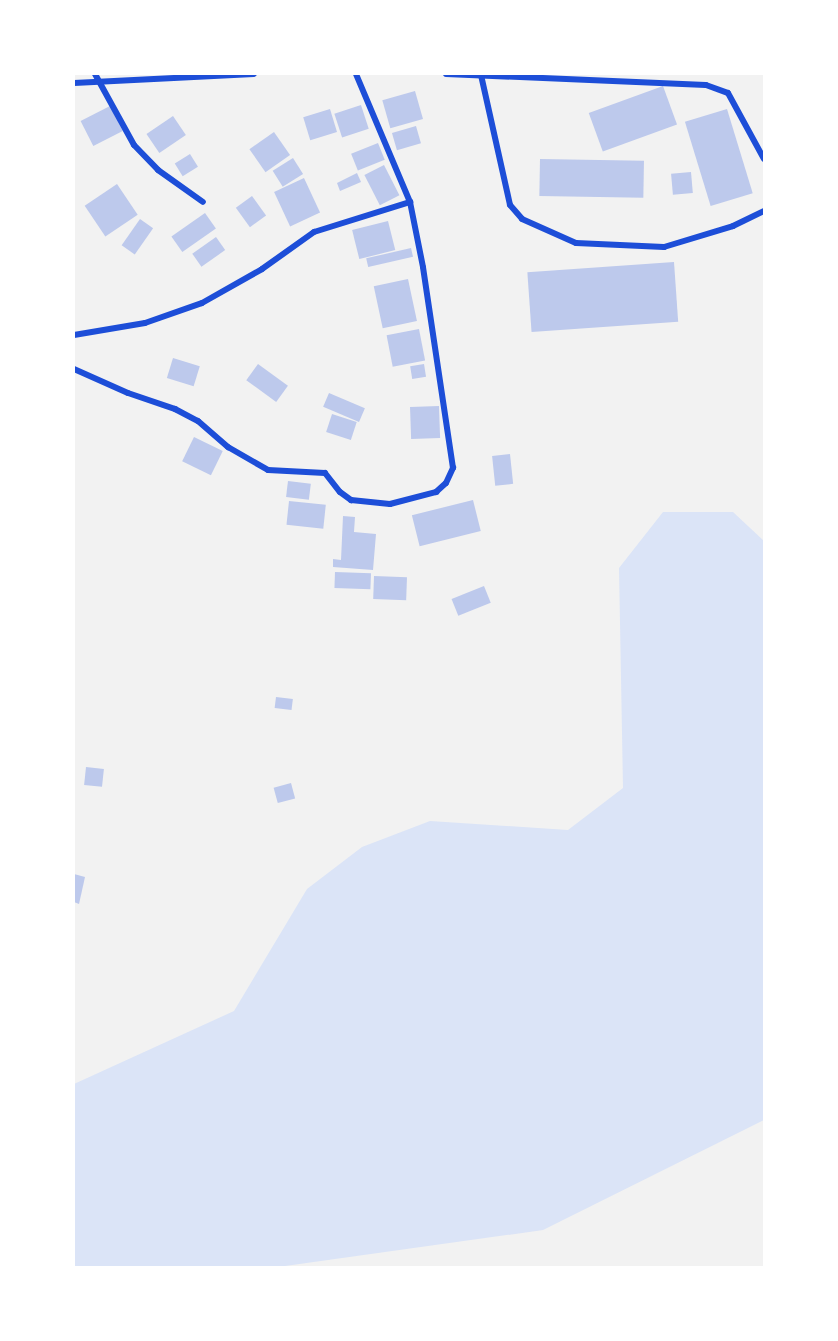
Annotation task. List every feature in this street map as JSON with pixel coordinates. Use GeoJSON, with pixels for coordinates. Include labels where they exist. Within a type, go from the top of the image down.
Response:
{"type":"FeatureCollection","features":[{"type":"Feature","properties":{"kind":"street"},"geometry":{"type":"LineString","coordinates":[[95,74],[134,145],[158,170],[203,202]]}},
{"type":"Feature","properties":{"kind":"street"},"geometry":{"type":"LineString","coordinates":[[74,83],[101,84],[254,74]]}},
{"type":"Feature","properties":{"kind":"street"},"geometry":{"type":"LineString","coordinates":[[74,369],[190,417],[228,447],[268,470],[325,473],[340,492],[351,500],[390,504],[436,492],[446,483],[453,468],[423,267],[410,202],[356,74]]}},
{"type":"Feature","properties":{"kind":"street"},"geometry":{"type":"LineString","coordinates":[[446,74],[706,85],[728,93],[765,159]]}},
{"type":"Feature","properties":{"kind":"street"},"geometry":{"type":"LineString","coordinates":[[481,75],[510,205],[522,219],[576,243],[664,247],[733,226],[765,211]]}},
{"type":"Feature","properties":{"kind":"street"},"geometry":{"type":"LineString","coordinates":[[74,335],[145,323],[202,303],[262,269],[314,232],[410,202]]}},
{"type":"Feature","properties":{"kind":"shaded area"},"geometry":{"type":"Polygon","coordinates":[[[663,512],[733,512],[764,541],[764,1120],[543,1230],[278,1267],[74,1267],[74,1084],[234,1011],[307,889],[362,847],[430,821],[568,830],[623,788],[619,568],[663,512]]]}},
{"type":"Feature","properties":{"kind":"building"},"geometry":{"type":"Polygon","coordinates":[[[663,86],[677,125],[603,152],[589,113],[663,86]]]}},
{"type":"Feature","properties":{"kind":"building"},"geometry":{"type":"Polygon","coordinates":[[[415,91],[423,119],[390,128],[382,100],[415,91]]]}},
{"type":"Feature","properties":{"kind":"building"},"geometry":{"type":"Polygon","coordinates":[[[361,105],[369,129],[342,137],[334,114],[361,105]]]}},
{"type":"Feature","properties":{"kind":"building"},"geometry":{"type":"Polygon","coordinates":[[[110,106],[123,131],[93,146],[81,121],[110,106]]]}},
{"type":"Feature","properties":{"kind":"building"},"geometry":{"type":"Polygon","coordinates":[[[330,109],[337,132],[310,140],[303,117],[330,109]]]}},
{"type":"Feature","properties":{"kind":"building"},"geometry":{"type":"Polygon","coordinates":[[[727,109],[753,193],[711,206],[685,122],[727,109]]]}},
{"type":"Feature","properties":{"kind":"building"},"geometry":{"type":"Polygon","coordinates":[[[173,116],[186,135],[159,153],[146,134],[173,116]]]}},
{"type":"Feature","properties":{"kind":"building"},"geometry":{"type":"Polygon","coordinates":[[[416,126],[421,143],[397,150],[392,133],[416,126]]]}},
{"type":"Feature","properties":{"kind":"building"},"geometry":{"type":"Polygon","coordinates":[[[274,132],[290,155],[265,172],[249,149],[274,132]]]}},
{"type":"Feature","properties":{"kind":"building"},"geometry":{"type":"Polygon","coordinates":[[[378,143],[385,160],[358,171],[351,154],[378,143]]]}},
{"type":"Feature","properties":{"kind":"building"},"geometry":{"type":"Polygon","coordinates":[[[190,154],[198,167],[183,176],[175,164],[190,154]]]}},
{"type":"Feature","properties":{"kind":"building"},"geometry":{"type":"Polygon","coordinates":[[[293,158],[303,174],[283,187],[273,171],[293,158]]]}},
{"type":"Feature","properties":{"kind":"building"},"geometry":{"type":"Polygon","coordinates":[[[540,159],[644,161],[643,198],[539,196],[540,159]]]}},
{"type":"Feature","properties":{"kind":"building"},"geometry":{"type":"Polygon","coordinates":[[[384,165],[399,195],[380,205],[364,175],[384,165]]]}},
{"type":"Feature","properties":{"kind":"building"},"geometry":{"type":"Polygon","coordinates":[[[691,172],[693,193],[673,195],[671,174],[691,172]]]}},
{"type":"Feature","properties":{"kind":"building"},"geometry":{"type":"Polygon","coordinates":[[[357,173],[361,182],[340,191],[337,183],[357,173]]]}},
{"type":"Feature","properties":{"kind":"building"},"geometry":{"type":"Polygon","coordinates":[[[304,178],[320,212],[290,226],[274,192],[304,178]]]}},
{"type":"Feature","properties":{"kind":"building"},"geometry":{"type":"Polygon","coordinates":[[[117,184],[138,215],[105,236],[85,206],[117,184]]]}},
{"type":"Feature","properties":{"kind":"building"},"geometry":{"type":"Polygon","coordinates":[[[252,196],[266,215],[250,227],[236,208],[252,196]]]}},
{"type":"Feature","properties":{"kind":"building"},"geometry":{"type":"Polygon","coordinates":[[[205,213],[216,229],[182,252],[171,237],[205,213]]]}},
{"type":"Feature","properties":{"kind":"building"},"geometry":{"type":"Polygon","coordinates":[[[140,219],[153,228],[135,254],[122,245],[140,219]]]}},
{"type":"Feature","properties":{"kind":"building"},"geometry":{"type":"Polygon","coordinates":[[[388,221],[395,250],[359,259],[352,230],[388,221]]]}},
{"type":"Feature","properties":{"kind":"building"},"geometry":{"type":"Polygon","coordinates":[[[216,237],[225,250],[201,267],[192,254],[216,237]]]}},
{"type":"Feature","properties":{"kind":"building"},"geometry":{"type":"Polygon","coordinates":[[[411,248],[413,257],[368,267],[366,258],[411,248]]]}},
{"type":"Feature","properties":{"kind":"building"},"geometry":{"type":"Polygon","coordinates":[[[674,262],[678,322],[532,332],[527,272],[674,262]]]}},
{"type":"Feature","properties":{"kind":"building"},"geometry":{"type":"Polygon","coordinates":[[[408,279],[417,321],[383,328],[374,286],[408,279]]]}},
{"type":"Feature","properties":{"kind":"building"},"geometry":{"type":"Polygon","coordinates":[[[419,329],[425,360],[393,367],[387,335],[419,329]]]}},
{"type":"Feature","properties":{"kind":"building"},"geometry":{"type":"Polygon","coordinates":[[[173,358],[200,366],[194,386],[167,378],[173,358]]]}},
{"type":"Feature","properties":{"kind":"building"},"geometry":{"type":"Polygon","coordinates":[[[258,364],[288,386],[276,402],[246,380],[258,364]]]}},
{"type":"Feature","properties":{"kind":"building"},"geometry":{"type":"Polygon","coordinates":[[[424,364],[426,377],[412,379],[410,366],[424,364]]]}},
{"type":"Feature","properties":{"kind":"building"},"geometry":{"type":"Polygon","coordinates":[[[329,393],[365,408],[359,422],[323,407],[329,393]]]}},
{"type":"Feature","properties":{"kind":"building"},"geometry":{"type":"Polygon","coordinates":[[[439,406],[440,438],[411,439],[410,407],[439,406]]]}},
{"type":"Feature","properties":{"kind":"building"},"geometry":{"type":"Polygon","coordinates":[[[332,414],[357,422],[351,440],[326,432],[332,414]]]}},
{"type":"Feature","properties":{"kind":"building"},"geometry":{"type":"Polygon","coordinates":[[[194,437],[223,451],[211,475],[182,461],[194,437]]]}},
{"type":"Feature","properties":{"kind":"building"},"geometry":{"type":"Polygon","coordinates":[[[510,454],[513,484],[495,486],[492,456],[510,454]]]}},
{"type":"Feature","properties":{"kind":"building"},"geometry":{"type":"Polygon","coordinates":[[[288,481],[311,484],[309,500],[286,497],[288,481]]]}},
{"type":"Feature","properties":{"kind":"building"},"geometry":{"type":"Polygon","coordinates":[[[473,500],[481,531],[420,546],[412,515],[473,500]]]}},
{"type":"Feature","properties":{"kind":"building"},"geometry":{"type":"Polygon","coordinates":[[[289,501],[326,505],[323,529],[286,525],[289,501]]]}},
{"type":"Feature","properties":{"kind":"building"},"geometry":{"type":"Polygon","coordinates":[[[343,516],[355,517],[354,532],[376,534],[373,570],[333,567],[333,559],[341,560],[343,516]]]}},
{"type":"Feature","properties":{"kind":"building"},"geometry":{"type":"Polygon","coordinates":[[[335,572],[371,573],[370,589],[334,588],[335,572]]]}},
{"type":"Feature","properties":{"kind":"building"},"geometry":{"type":"Polygon","coordinates":[[[374,576],[407,577],[406,600],[373,599],[374,576]]]}},
{"type":"Feature","properties":{"kind":"building"},"geometry":{"type":"Polygon","coordinates":[[[484,586],[491,603],[458,616],[452,599],[484,586]]]}},
{"type":"Feature","properties":{"kind":"building"},"geometry":{"type":"Polygon","coordinates":[[[276,697],[293,699],[292,710],[275,708],[276,697]]]}},
{"type":"Feature","properties":{"kind":"building"},"geometry":{"type":"Polygon","coordinates":[[[86,767],[104,769],[102,787],[84,785],[86,767]]]}},
{"type":"Feature","properties":{"kind":"building"},"geometry":{"type":"Polygon","coordinates":[[[291,783],[295,798],[278,803],[274,788],[291,783]]]}},
{"type":"Feature","properties":{"kind":"building"},"geometry":{"type":"Polygon","coordinates":[[[74,874],[85,877],[79,904],[74,902],[74,874]]]}}]}
